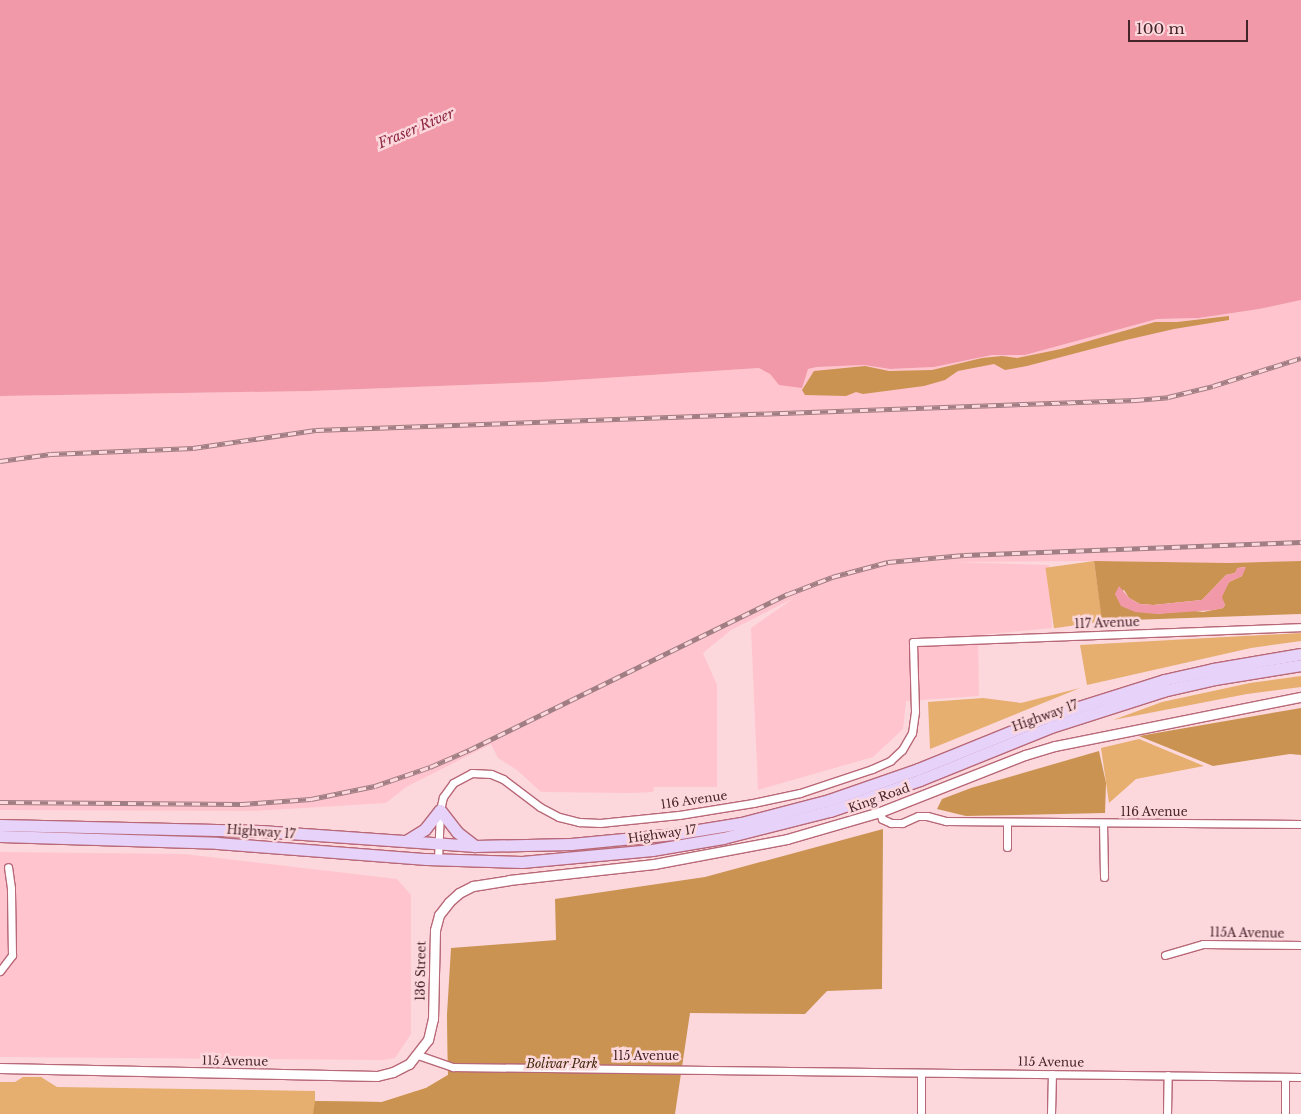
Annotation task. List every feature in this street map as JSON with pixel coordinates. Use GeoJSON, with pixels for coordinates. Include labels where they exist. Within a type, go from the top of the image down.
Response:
{"type":"FeatureCollection","features":[{"type":"Feature","properties":{"kind":"highway","name":"Highway 17"},"geometry":{"type":"LineString","coordinates":[[0,825],[252,830],[476,846],[611,841],[741,823],[800,808],[869,787],[1047,717],[1164,680],[1213,669],[1301,654]]}},
{"type":"Feature","properties":{"kind":"highway","name":"Highway 17"},"geometry":{"type":"LineString","coordinates":[[0,836],[242,844],[438,860],[522,862],[583,858],[652,850],[775,826],[874,797],[1051,727],[1163,691],[1301,665]]}},
{"type":"Feature","properties":{"kind":"highway"},"geometry":{"type":"LineString","coordinates":[[406,841],[425,829],[440,810],[457,832],[476,846]]}},
{"type":"Feature","properties":{"kind":"street","name":"117 Avenue"},"geometry":{"type":"LineString","coordinates":[[913,642],[1301,628]]}},
{"type":"Feature","properties":{"kind":"street","name":"116 Avenue"},"geometry":{"type":"LineString","coordinates":[[440,810],[443,797],[453,783],[472,773],[491,774],[508,782],[549,812],[580,822],[600,822],[707,810],[800,793],[872,769],[890,761],[902,750],[912,733],[915,712],[913,642]]}},
{"type":"Feature","properties":{"kind":"street","name":"King Road"},"geometry":{"type":"LineString","coordinates":[[459,893],[473,886],[488,882],[654,864],[727,852],[787,839],[880,812],[1025,755],[1055,746],[1301,697]]}},
{"type":"Feature","properties":{"kind":"street"},"geometry":{"type":"LineString","coordinates":[[438,860],[440,810]]}},
{"type":"Feature","properties":{"kind":"street","name":"116 Avenue"},"geometry":{"type":"LineString","coordinates":[[880,812],[882,819],[891,823],[902,823],[918,816],[946,822],[1301,824]]}},
{"type":"Feature","properties":{"kind":"street"},"geometry":{"type":"LineString","coordinates":[[1007,822],[1007,846]]}},
{"type":"Feature","properties":{"kind":"street"},"geometry":{"type":"LineString","coordinates":[[1104,823],[1104,877]]}},
{"type":"Feature","properties":{"kind":"street"},"geometry":{"type":"LineString","coordinates":[[0,971],[12,956],[11,888],[8,867]]}},
{"type":"Feature","properties":{"kind":"street","name":"136 Street"},"geometry":{"type":"LineString","coordinates":[[418,1055],[428,1040],[433,1019],[435,930],[439,915],[459,893]]}},
{"type":"Feature","properties":{"kind":"street","name":"115A Avenue"},"geometry":{"type":"LineString","coordinates":[[1165,955],[1203,944],[1301,945]]}},
{"type":"Feature","properties":{"kind":"street","name":"115 Avenue"},"geometry":{"type":"LineString","coordinates":[[0,1068],[377,1076],[393,1072],[408,1064],[418,1055],[453,1067],[1301,1077]]}},
{"type":"Feature","properties":{"kind":"street"},"geometry":{"type":"LineString","coordinates":[[921,1073],[921,1114]]}},
{"type":"Feature","properties":{"kind":"street"},"geometry":{"type":"LineString","coordinates":[[1052,1074],[1052,1114]]}},
{"type":"Feature","properties":{"kind":"street"},"geometry":{"type":"LineString","coordinates":[[1167,1114],[1168,1075]]}},
{"type":"Feature","properties":{"kind":"street"},"geometry":{"type":"LineString","coordinates":[[1285,1077],[1285,1114]]}},
{"type":"Feature","properties":{"kind":"shaded area"},"geometry":{"type":"Polygon","coordinates":[[[1301,300],[1301,561],[1230,563],[1094,561],[950,562],[1049,565],[1052,628],[978,635],[979,696],[906,701],[903,729],[873,757],[758,790],[751,628],[794,598],[731,630],[703,653],[717,685],[717,787],[654,787],[653,792],[631,793],[541,792],[517,770],[498,758],[491,744],[406,787],[386,803],[252,811],[0,810],[0,396],[310,391],[543,382],[760,368],[770,374],[779,385],[808,369],[817,367],[864,365],[890,369],[934,367],[992,355],[1025,355],[1157,319],[1199,318],[1259,309],[1301,300]]]}},
{"type":"Feature","properties":{"kind":"shaded area"},"geometry":{"type":"Polygon","coordinates":[[[1094,561],[1102,621],[1054,628],[1045,568],[1094,561]]]}},
{"type":"Feature","properties":{"kind":"shaded area"},"geometry":{"type":"Polygon","coordinates":[[[1301,633],[1301,641],[1251,648],[1087,685],[1080,645],[1301,633]]]}},
{"type":"Feature","properties":{"kind":"shaded area"},"geometry":{"type":"Polygon","coordinates":[[[1301,676],[1301,687],[1247,694],[1113,720],[1162,702],[1250,683],[1301,676]]]}},
{"type":"Feature","properties":{"kind":"shaded area"},"geometry":{"type":"Polygon","coordinates":[[[1080,688],[930,749],[928,702],[983,698],[1021,703],[1080,688]]]}},
{"type":"Feature","properties":{"kind":"shaded area"},"geometry":{"type":"Polygon","coordinates":[[[1139,739],[1204,766],[1136,779],[1109,803],[1101,748],[1139,739]]]}},
{"type":"Feature","properties":{"kind":"shaded area"},"geometry":{"type":"Polygon","coordinates":[[[0,852],[184,854],[397,879],[411,895],[411,1034],[395,1058],[384,1060],[0,1057],[0,852]]]}},
{"type":"Feature","properties":{"kind":"shaded area","name":"Bolivar Park"},"geometry":{"type":"Polygon","coordinates":[[[447,1014],[675,1114],[0,1114],[0,1082],[15,1082],[23,1077],[41,1077],[57,1087],[315,1091],[315,1101],[382,1102],[426,1088],[448,1075],[447,1014]]]}},
{"type":"Feature","properties":{"kind":"green space"},"geometry":{"type":"Polygon","coordinates":[[[1229,316],[1229,320],[1174,329],[1027,366],[1005,370],[994,364],[958,371],[945,380],[924,386],[863,394],[856,392],[846,396],[805,395],[802,390],[814,371],[865,366],[889,371],[932,370],[982,358],[1002,356],[1017,358],[1061,349],[1155,322],[1177,322],[1229,316]]]}},
{"type":"Feature","properties":{"kind":"green space"},"geometry":{"type":"Polygon","coordinates":[[[1094,561],[1230,563],[1301,561],[1301,614],[1102,621],[1094,561]],[[1245,567],[1238,568],[1235,573],[1226,575],[1202,600],[1153,605],[1140,604],[1129,598],[1124,590],[1115,594],[1157,614],[1187,610],[1203,612],[1223,608],[1225,605],[1221,597],[1229,582],[1242,576],[1245,567]]]}},
{"type":"Feature","properties":{"kind":"green space"},"geometry":{"type":"Polygon","coordinates":[[[1301,708],[1301,755],[1290,754],[1213,766],[1139,736],[1301,708]]]}},
{"type":"Feature","properties":{"kind":"green space"},"geometry":{"type":"Polygon","coordinates":[[[1099,751],[1106,783],[1105,813],[966,816],[937,809],[942,799],[971,788],[1099,751]]]}},
{"type":"Feature","properties":{"kind":"green space"},"geometry":{"type":"Polygon","coordinates":[[[883,829],[882,989],[827,991],[805,1014],[690,1013],[675,1114],[313,1114],[315,1101],[382,1102],[426,1088],[448,1075],[447,1014],[451,948],[556,940],[555,899],[705,877],[883,829]]]}},
{"type":"Feature","properties":{"kind":"water","name":"Fraser River"},"geometry":{"type":"Polygon","coordinates":[[[0,0],[1301,0],[1301,300],[1259,309],[1199,318],[1157,319],[1025,355],[992,355],[934,367],[890,369],[864,365],[817,367],[808,369],[802,388],[779,385],[770,374],[759,368],[543,382],[310,391],[0,396],[0,0]]]}},
{"type":"Feature","properties":{"kind":"water"},"geometry":{"type":"Polygon","coordinates":[[[1246,567],[1242,576],[1229,582],[1222,597],[1225,605],[1223,608],[1214,610],[1157,614],[1135,612],[1121,606],[1115,594],[1119,586],[1129,598],[1140,604],[1153,605],[1202,600],[1226,575],[1235,573],[1237,568],[1246,567]]]}},
{"type":"Feature","properties":{"kind":"railway"},"geometry":{"type":"LineString","coordinates":[[0,461],[51,454],[193,448],[316,430],[1136,400],[1168,397],[1213,386],[1301,358]]}},
{"type":"Feature","properties":{"kind":"railway"},"geometry":{"type":"LineString","coordinates":[[0,802],[242,804],[311,799],[375,786],[430,767],[469,750],[788,594],[832,577],[888,562],[964,555],[1301,542]]}}]}
